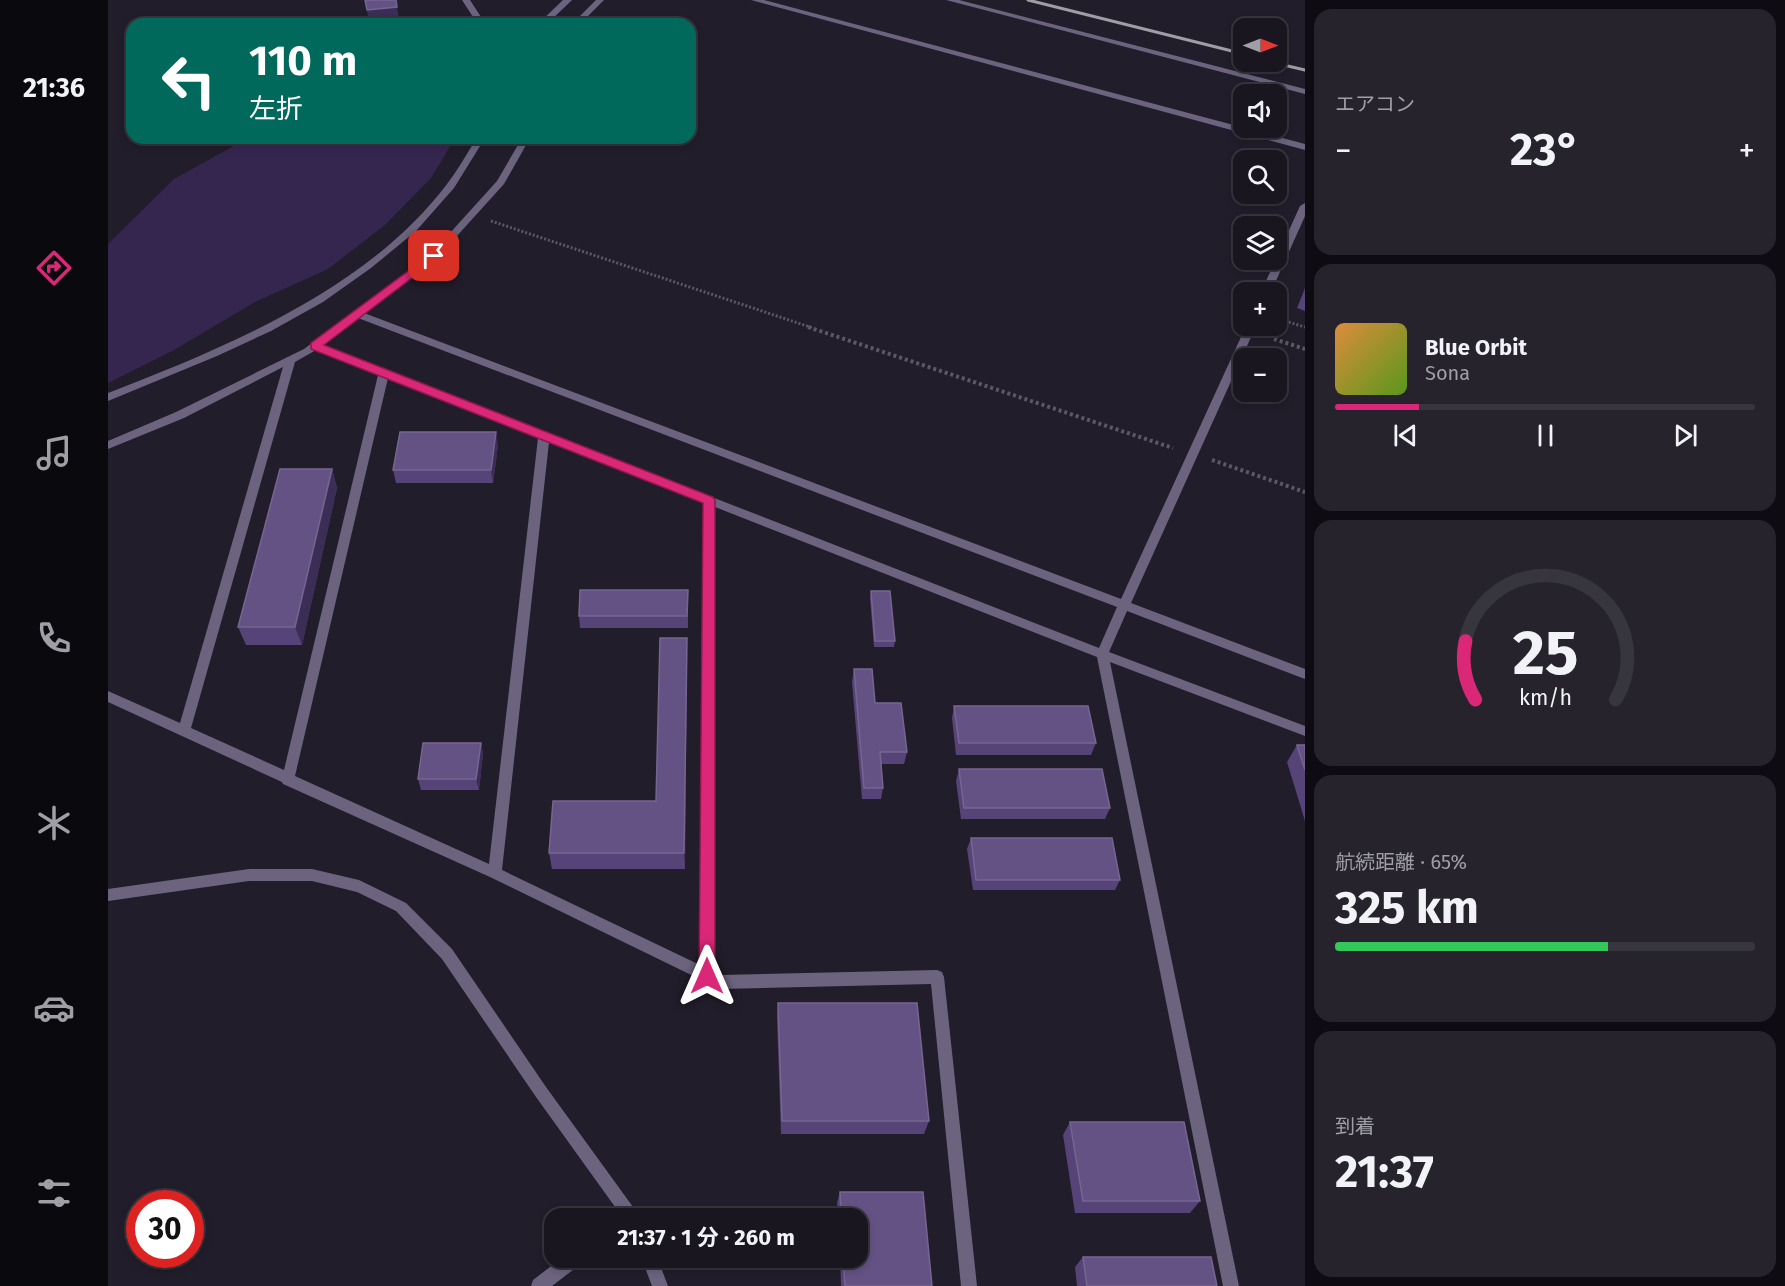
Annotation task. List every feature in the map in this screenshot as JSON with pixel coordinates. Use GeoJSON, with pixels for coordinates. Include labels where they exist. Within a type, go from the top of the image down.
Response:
{"type":"FeatureCollection","features":[{"type":"Feature","properties":{"kind":"street"},"geometry":{"type":"LineString","coordinates":[[466,0],[477,18]]}},
{"type":"Feature","properties":{"kind":"street"},"geometry":{"type":"LineString","coordinates":[[548,18],[568,0]]}},
{"type":"Feature","properties":{"kind":"street"},"geometry":{"type":"LineString","coordinates":[[582,18],[600,0]]}},
{"type":"Feature","properties":{"kind":"street"},"geometry":{"type":"LineString","coordinates":[[755,0],[1305,147]]}},
{"type":"Feature","properties":{"kind":"street"},"geometry":{"type":"LineString","coordinates":[[950,0],[1305,92]]}},
{"type":"Feature","properties":{"kind":"street"},"geometry":{"type":"LineString","coordinates":[[108,397],[163,377],[223,350],[293,315],[336,288],[376,260],[416,224],[448,190],[477,144]]}},
{"type":"Feature","properties":{"kind":"street"},"geometry":{"type":"LineString","coordinates":[[108,445],[180,415],[315,346],[434,256],[501,182],[523,144]]}},
{"type":"Feature","properties":{"kind":"street"},"geometry":{"type":"LineString","coordinates":[[1271,282],[1305,206]]}},
{"type":"Feature","properties":{"kind":"street"},"geometry":{"type":"LineString","coordinates":[[357,314],[1305,674]]}},
{"type":"Feature","properties":{"kind":"street"},"geometry":{"type":"LineString","coordinates":[[1231,1286],[1102,654],[1246,336]]}},
{"type":"Feature","properties":{"kind":"street"},"geometry":{"type":"LineString","coordinates":[[315,346],[1102,654],[1305,730]]}},
{"type":"Feature","properties":{"kind":"street"},"geometry":{"type":"LineString","coordinates":[[184,731],[291,360]]}},
{"type":"Feature","properties":{"kind":"street"},"geometry":{"type":"LineString","coordinates":[[288,780],[384,373]]}},
{"type":"Feature","properties":{"kind":"street"},"geometry":{"type":"LineString","coordinates":[[495,873],[544,435]]}},
{"type":"Feature","properties":{"kind":"street"},"geometry":{"type":"LineString","coordinates":[[707,976],[709,500]]}},
{"type":"Feature","properties":{"kind":"street"},"geometry":{"type":"LineString","coordinates":[[108,696],[495,873],[720,982],[936,977],[969,1286]]}},
{"type":"Feature","properties":{"kind":"street"},"geometry":{"type":"LineString","coordinates":[[108,895],[249,875],[312,875],[359,886],[401,907],[447,954],[624,1208]]}},
{"type":"Feature","properties":{"kind":"street"},"geometry":{"type":"LineString","coordinates":[[539,1286],[562,1268]]}},
{"type":"Feature","properties":{"kind":"street"},"geometry":{"type":"LineString","coordinates":[[653,1268],[660,1286]]}},
{"type":"Feature","properties":{"kind":"path"},"geometry":{"type":"LineString","coordinates":[[473,215],[1305,492]]}},
{"type":"Feature","properties":{"kind":"path"},"geometry":{"type":"LineString","coordinates":[[1287,322],[1305,327]]}},
{"type":"Feature","properties":{"kind":"path"},"geometry":{"type":"LineString","coordinates":[[1274,339],[1305,349]]}},
{"type":"Feature","properties":{"kind":"shaded area"},"geometry":{"type":"Polygon","coordinates":[[[237,144],[451,144],[431,178],[385,225],[328,269],[255,302],[174,350],[108,383],[108,244],[174,179],[237,144]]]}},
{"type":"Feature","properties":{"kind":"building"},"geometry":{"type":"Polygon","coordinates":[[[365,0],[396,0],[397,7],[367,10],[365,0]]]}},
{"type":"Feature","properties":{"kind":"building"},"geometry":{"type":"Polygon","coordinates":[[[400,432],[496,432],[491,470],[393,470],[400,432]]]}},
{"type":"Feature","properties":{"kind":"building"},"geometry":{"type":"Polygon","coordinates":[[[280,469],[332,469],[295,627],[238,627],[280,469]]]}},
{"type":"Feature","properties":{"kind":"building"},"geometry":{"type":"Polygon","coordinates":[[[580,590],[688,590],[687,616],[579,616],[580,590]]]}},
{"type":"Feature","properties":{"kind":"building"},"geometry":{"type":"Polygon","coordinates":[[[871,591],[890,591],[895,641],[875,641],[871,591]]]}},
{"type":"Feature","properties":{"kind":"building"},"geometry":{"type":"Polygon","coordinates":[[[660,638],[687,638],[684,853],[549,853],[553,801],[656,801],[660,638]]]}},
{"type":"Feature","properties":{"kind":"building"},"geometry":{"type":"Polygon","coordinates":[[[854,669],[872,669],[875,703],[901,703],[907,752],[880,752],[883,788],[864,788],[854,669]]]}},
{"type":"Feature","properties":{"kind":"building"},"geometry":{"type":"Polygon","coordinates":[[[954,706],[1088,706],[1096,743],[959,743],[954,706]]]}},
{"type":"Feature","properties":{"kind":"building"},"geometry":{"type":"Polygon","coordinates":[[[423,743],[481,743],[476,779],[418,779],[423,743]]]}},
{"type":"Feature","properties":{"kind":"building"},"geometry":{"type":"Polygon","coordinates":[[[1297,745],[1305,745],[1305,770],[1297,745]]]}},
{"type":"Feature","properties":{"kind":"building"},"geometry":{"type":"Polygon","coordinates":[[[959,769],[1102,769],[1110,808],[964,808],[959,769]]]}},
{"type":"Feature","properties":{"kind":"building"},"geometry":{"type":"Polygon","coordinates":[[[971,838],[1112,838],[1120,880],[976,880],[971,838]]]}},
{"type":"Feature","properties":{"kind":"building"},"geometry":{"type":"Polygon","coordinates":[[[778,1003],[917,1003],[929,1121],[782,1121],[778,1003]]]}},
{"type":"Feature","properties":{"kind":"building"},"geometry":{"type":"Polygon","coordinates":[[[1070,1122],[1184,1122],[1200,1201],[1083,1201],[1070,1122]]]}},
{"type":"Feature","properties":{"kind":"building"},"geometry":{"type":"Polygon","coordinates":[[[840,1192],[923,1192],[932,1286],[845,1286],[844,1268],[868,1268],[868,1208],[841,1208],[840,1192]]]}},
{"type":"Feature","properties":{"kind":"building"},"geometry":{"type":"Polygon","coordinates":[[[1083,1257],[1211,1257],[1217,1286],[1087,1286],[1083,1257]]]}},
{"type":"Feature","properties":{"kind":"railway"},"geometry":{"type":"LineString","coordinates":[[1028,0],[1233,51]]}},
{"type":"Feature","properties":{"kind":"railway"},"geometry":{"type":"LineString","coordinates":[[1287,66],[1305,70]]}},
{"type":"Feature","properties":{"kind":"route"},"geometry":{"type":"LineString","coordinates":[[434,256],[315,346],[709,500],[707,976]]}}]}
